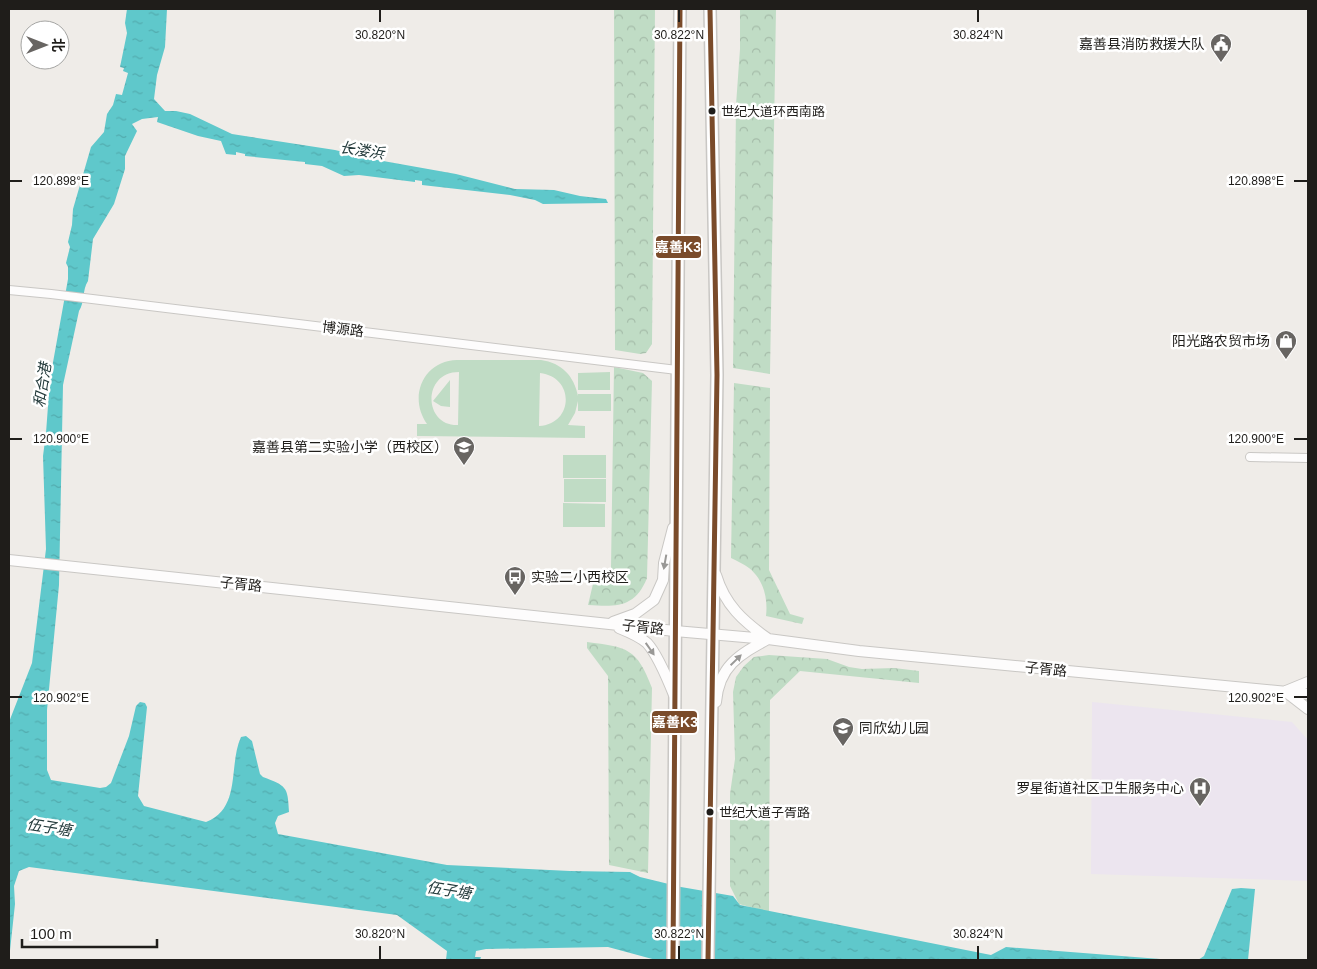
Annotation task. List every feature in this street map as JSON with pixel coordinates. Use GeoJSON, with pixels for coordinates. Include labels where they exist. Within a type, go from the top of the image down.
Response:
{"type":"FeatureCollection","features":[{"type":"Feature","properties":{"kind":"main road"},"geometry":{"type":"LineString","coordinates":[[673,960],[680,9]]}},
{"type":"Feature","properties":{"kind":"main road"},"geometry":{"type":"LineString","coordinates":[[708,960],[716,375],[710,9]]}},
{"type":"Feature","properties":{"kind":"street","name":"博源路"},"geometry":{"type":"LineString","coordinates":[[9,290],[91,298],[677,370]]}},
{"type":"Feature","properties":{"kind":"street"},"geometry":{"type":"LineString","coordinates":[[1250,457],[1308,458]]}},
{"type":"Feature","properties":{"kind":"street"},"geometry":{"type":"LineString","coordinates":[[609,624],[634,614],[654,600],[663,580],[664,563],[676,514]]}},
{"type":"Feature","properties":{"kind":"street","name":"子胥路"},"geometry":{"type":"LineString","coordinates":[[9,560],[675,631],[713,633],[859,650],[1308,694]]}},
{"type":"Feature","properties":{"kind":"street"},"geometry":{"type":"LineString","coordinates":[[711,738],[717,690],[725,672],[734,660],[744,652],[768,639],[744,620],[726,601],[714,568]]}},
{"type":"Feature","properties":{"kind":"street"},"geometry":{"type":"LineString","coordinates":[[609,624],[632,633],[647,644],[664,672],[675,697]]}},
{"type":"Feature","properties":{"kind":"street"},"geometry":{"type":"LineString","coordinates":[[1285,692],[1308,682]]}},
{"type":"Feature","properties":{"kind":"street"},"geometry":{"type":"LineString","coordinates":[[1285,692],[1308,709]]}},
{"type":"Feature","properties":{"kind":"shaded area","name":"罗星街道社区卫生服务中心"},"geometry":{"type":"Polygon","coordinates":[[[1092,702],[1292,722],[1308,740],[1308,881],[1091,874],[1092,702]]]}},
{"type":"Feature","properties":{"kind":"green space"},"geometry":{"type":"Polygon","coordinates":[[[614,9],[655,9],[652,344],[646,353],[640,354],[615,350],[614,9]]]}},
{"type":"Feature","properties":{"kind":"green space"},"geometry":{"type":"Polygon","coordinates":[[[740,9],[776,9],[770,374],[733,368],[736,105],[740,49],[740,9]]]}},
{"type":"Feature","properties":{"kind":"green space"},"geometry":{"type":"Polygon","coordinates":[[[457,360],[541,360],[555,364],[561,367],[570,377],[578,396],[578,394],[611,394],[611,411],[578,411],[578,401],[575,413],[568,425],[585,426],[585,438],[417,436],[417,424],[427,424],[421,414],[419,403],[419,392],[422,382],[435,367],[445,362],[457,360]],[[459,372],[447,374],[438,380],[433,389],[432,399],[433,409],[438,417],[446,423],[458,425],[459,372]],[[540,373],[539,426],[551,423],[559,417],[564,409],[566,400],[560,383],[551,376],[540,373]]]}},
{"type":"Feature","properties":{"kind":"green space"},"geometry":{"type":"Polygon","coordinates":[[[614,367],[643,373],[652,381],[647,578],[637,595],[624,604],[607,606],[588,605],[593,584],[611,568],[614,367]]]}},
{"type":"Feature","properties":{"kind":"green space"},"geometry":{"type":"Polygon","coordinates":[[[610,372],[610,390],[578,390],[578,373],[610,372]]]}},
{"type":"Feature","properties":{"kind":"green space"},"geometry":{"type":"Polygon","coordinates":[[[450,380],[450,407],[441,406],[433,401],[450,380]]]}},
{"type":"Feature","properties":{"kind":"green space"},"geometry":{"type":"Polygon","coordinates":[[[734,383],[770,388],[769,570],[790,614],[804,618],[802,624],[766,616],[764,590],[758,578],[747,567],[731,558],[734,383]]]}},
{"type":"Feature","properties":{"kind":"green space"},"geometry":{"type":"Polygon","coordinates":[[[563,455],[606,455],[606,478],[563,478],[563,455]]]}},
{"type":"Feature","properties":{"kind":"green space"},"geometry":{"type":"Polygon","coordinates":[[[564,479],[606,479],[606,502],[564,502],[564,479]]]}},
{"type":"Feature","properties":{"kind":"green space"},"geometry":{"type":"Polygon","coordinates":[[[563,503],[605,504],[605,527],[563,527],[563,503]]]}},
{"type":"Feature","properties":{"kind":"green space"},"geometry":{"type":"Polygon","coordinates":[[[587,642],[621,648],[629,652],[641,665],[652,688],[648,873],[609,865],[608,676],[587,648],[587,642]]]}},
{"type":"Feature","properties":{"kind":"green space"},"geometry":{"type":"Polygon","coordinates":[[[769,655],[827,659],[849,667],[862,669],[894,668],[919,671],[919,683],[800,671],[770,700],[769,912],[739,904],[730,886],[730,794],[735,759],[733,692],[736,677],[754,657],[769,655]]]}},
{"type":"Feature","properties":{"kind":"water","name":"伍子塘"},"geometry":{"type":"Polygon","coordinates":[[[127,9],[167,9],[165,47],[157,75],[154,99],[165,111],[190,114],[232,134],[335,150],[372,159],[456,174],[515,189],[554,190],[606,199],[608,203],[543,204],[535,200],[510,195],[422,185],[422,181],[415,180],[415,182],[359,175],[344,176],[322,166],[305,164],[305,162],[245,156],[245,154],[236,152],[236,155],[226,154],[221,141],[198,136],[157,122],[158,117],[142,119],[132,124],[137,131],[125,156],[125,169],[114,204],[93,239],[88,281],[79,311],[63,385],[59,585],[47,710],[47,770],[51,780],[100,788],[106,787],[111,783],[129,736],[136,706],[140,702],[145,703],[147,707],[138,796],[144,806],[206,822],[225,807],[232,785],[237,748],[241,737],[246,736],[252,741],[260,774],[281,785],[288,797],[289,812],[278,816],[275,823],[278,834],[447,865],[630,872],[640,877],[681,887],[733,896],[740,905],[991,955],[1006,947],[1173,960],[656,960],[608,947],[486,949],[476,951],[475,957],[481,957],[480,960],[446,960],[447,951],[397,915],[29,867],[19,871],[14,886],[15,904],[9,960],[9,722],[32,663],[46,549],[43,456],[50,379],[68,279],[66,263],[70,247],[68,242],[73,209],[91,147],[104,132],[107,114],[113,105],[116,94],[122,95],[128,73],[123,71],[124,68],[120,67],[127,33],[125,23],[127,9]]]}},
{"type":"Feature","properties":{"kind":"water"},"geometry":{"type":"Polygon","coordinates":[[[1232,889],[1255,889],[1248,960],[1198,960],[1204,956],[1232,889]]]}},
{"type":"Feature","properties":{"kind":"transit line","name":"嘉善K3"},"geometry":{"type":"LineString","coordinates":[[673,960],[680,9]]}},
{"type":"Feature","properties":{"kind":"transit line","name":"嘉善K3"},"geometry":{"type":"LineString","coordinates":[[708,960],[717,375],[710,9]]}},
{"type":"Feature","properties":{"kind":"place","name":"嘉善县消防救援大队"},"geometry":{"type":"Point","coordinates":[1221,63]}},
{"type":"Feature","properties":{"kind":"place","name":"世纪大道环西南路"},"geometry":{"type":"Point","coordinates":[712,111]}},
{"type":"Feature","properties":{"kind":"place","name":"阳光路农贸市场"},"geometry":{"type":"Point","coordinates":[1286,360]}},
{"type":"Feature","properties":{"kind":"place","name":"嘉善县第二实验小学（西校区）"},"geometry":{"type":"Point","coordinates":[464,466]}},
{"type":"Feature","properties":{"kind":"place","name":"实验二小西校区"},"geometry":{"type":"Point","coordinates":[515,596]}},
{"type":"Feature","properties":{"kind":"place","name":"同欣幼儿园"},"geometry":{"type":"Point","coordinates":[843,747]}},
{"type":"Feature","properties":{"kind":"place","name":"罗星街道社区卫生服务中心"},"geometry":{"type":"Point","coordinates":[1200,807]}},
{"type":"Feature","properties":{"kind":"place","name":"世纪大道子胥路"},"geometry":{"type":"Point","coordinates":[710,812]}},
{"type":"Feature","properties":{"kind":"water label","name":"长溇浜"},"geometry":{"type":"Point","coordinates":[362,150]}},
{"type":"Feature","properties":{"kind":"water label","name":"和合港"},"geometry":{"type":"Point","coordinates":[42,385]}}]}
